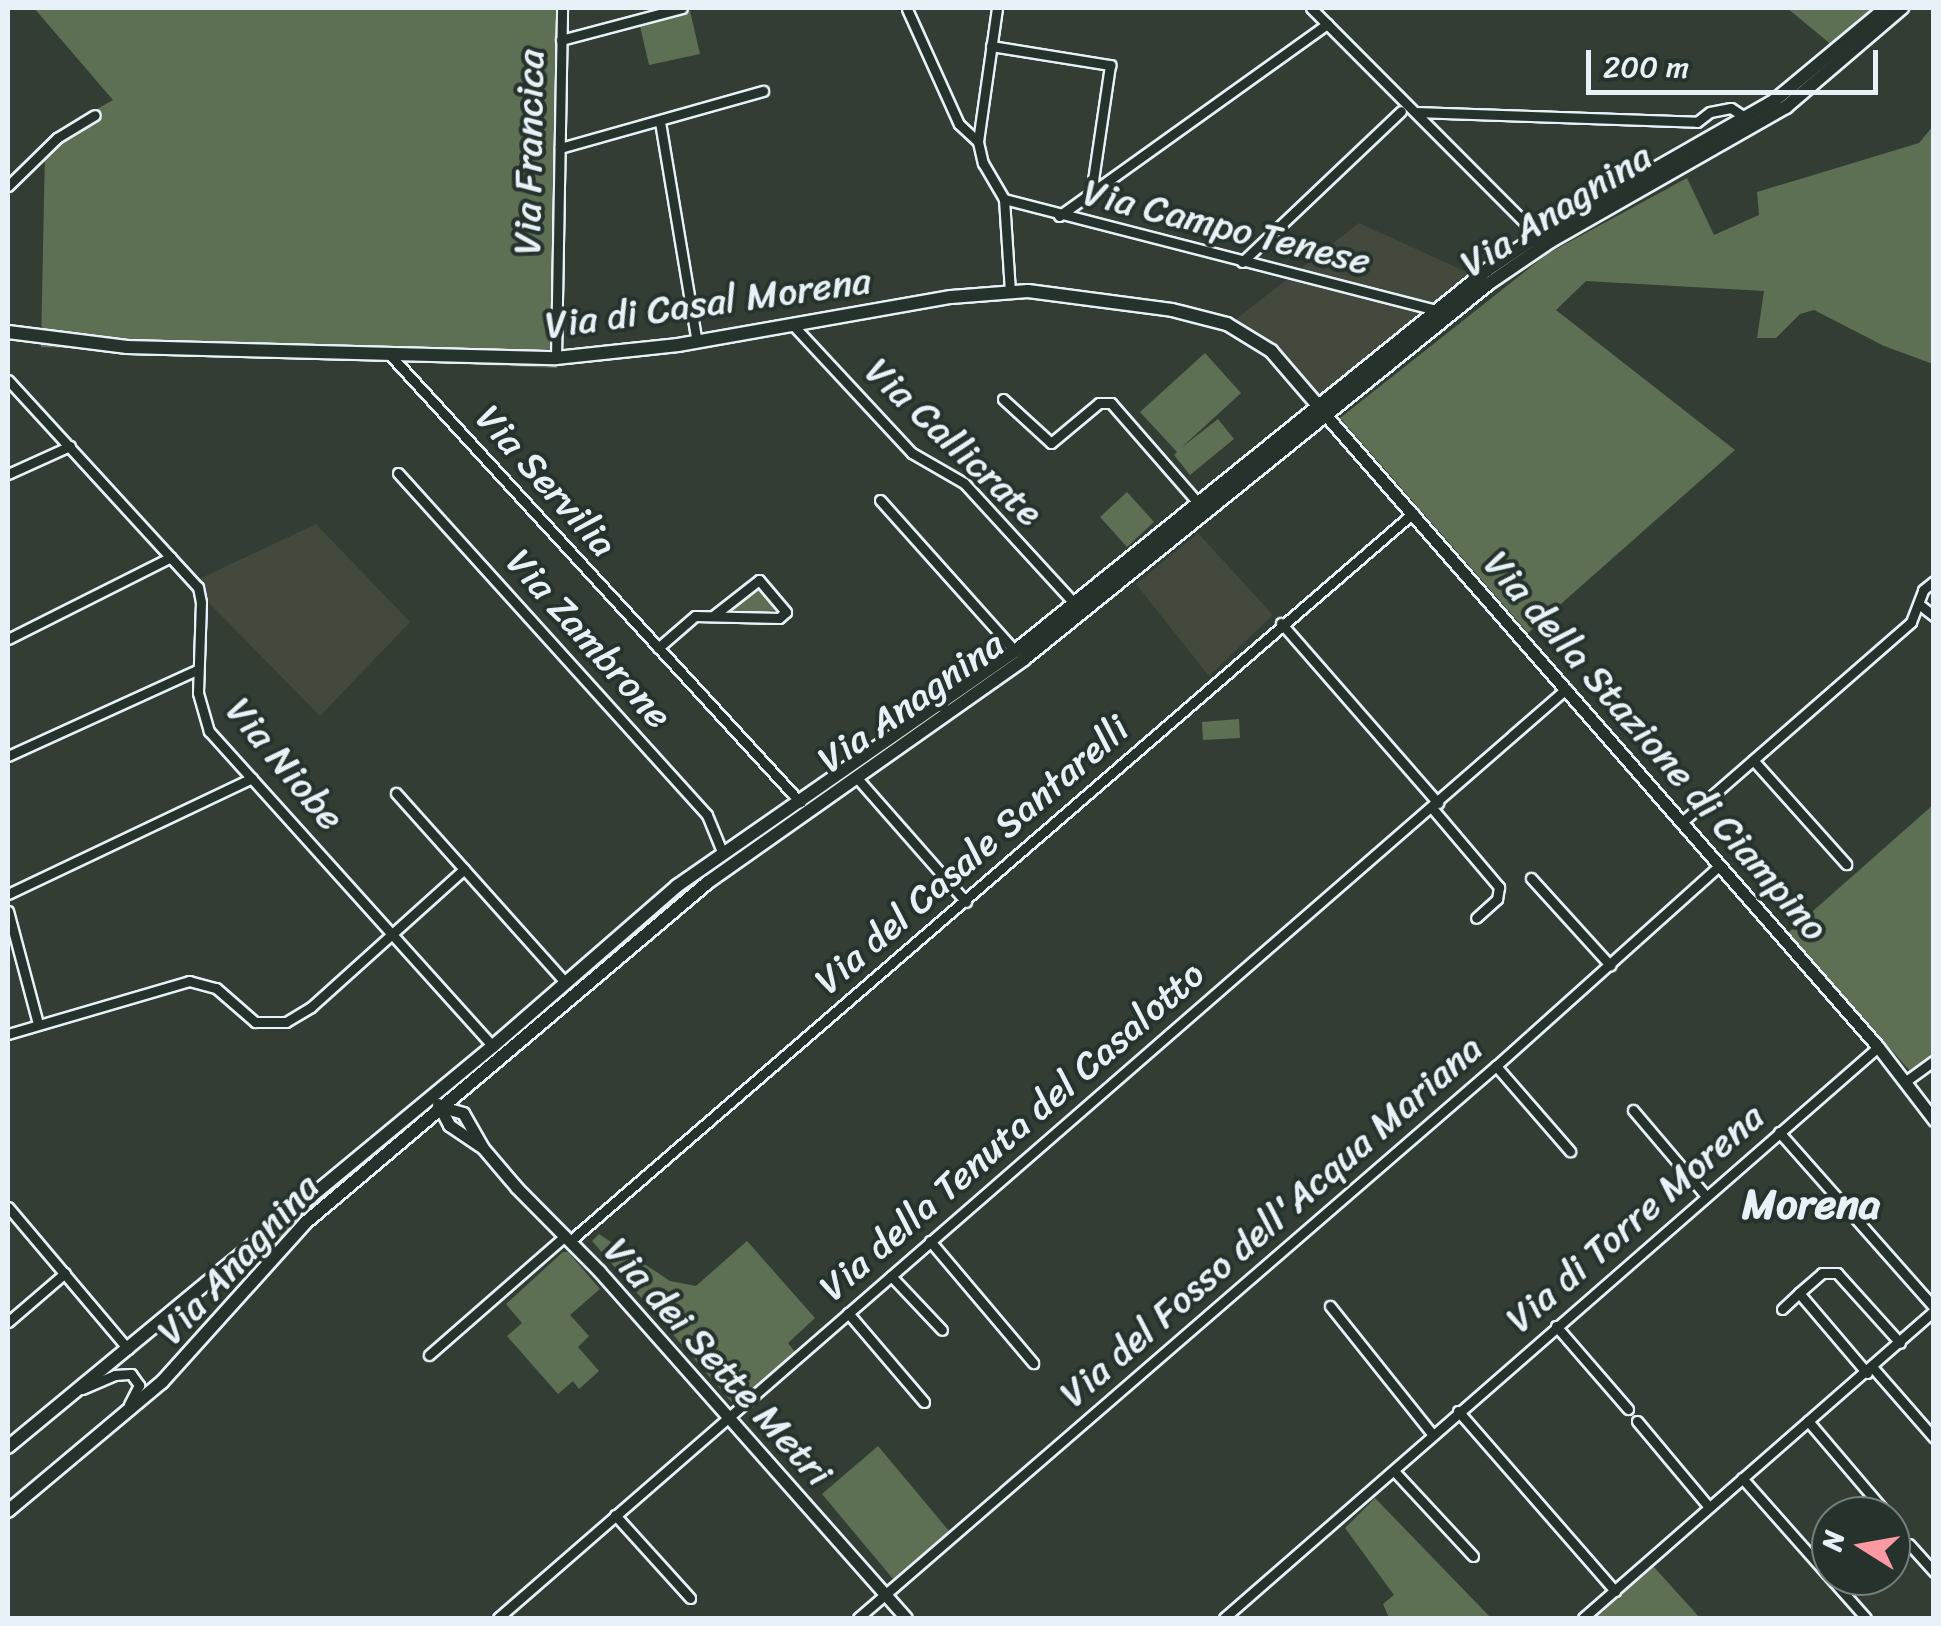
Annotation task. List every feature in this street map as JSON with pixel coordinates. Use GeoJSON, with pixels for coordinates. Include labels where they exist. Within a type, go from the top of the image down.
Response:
{"type":"FeatureCollection","features":[{"type":"Feature","properties":{"kind":"main road","name":"Via Anagnina"},"geometry":{"type":"LineString","coordinates":[[8,1511],[172,1372],[299,1228],[493,1046],[640,916],[1015,651],[1305,419],[1323,412],[1347,386],[1437,310],[1536,236],[1746,118],[1799,83],[1886,8]]}},
{"type":"Feature","properties":{"kind":"main road","name":"Via Anagnina"},"geometry":{"type":"LineString","coordinates":[[8,1446],[648,935],[723,870],[1024,659],[1323,412],[1532,252],[1774,114],[1823,78],[1902,8]]}},
{"type":"Feature","properties":{"kind":"main road","name":"Via di Casal Morena"},"geometry":{"type":"LineString","coordinates":[[8,332],[127,347],[556,358],[697,342],[1010,291],[1086,297],[1217,320],[1254,338],[1302,385],[1323,412]]}},
{"type":"Feature","properties":{"kind":"main road"},"geometry":{"type":"LineString","coordinates":[[1305,419],[1302,385],[1326,391],[1347,386]]}},
{"type":"Feature","properties":{"kind":"street","name":"Via Francica"},"geometry":{"type":"LineString","coordinates":[[556,358],[562,8]]}},
{"type":"Feature","properties":{"kind":"street"},"geometry":{"type":"LineString","coordinates":[[561,40],[682,8]]}},
{"type":"Feature","properties":{"kind":"street"},"geometry":{"type":"LineString","coordinates":[[996,8],[978,142],[983,162],[1004,200],[1010,291]]}},
{"type":"Feature","properties":{"kind":"street"},"geometry":{"type":"LineString","coordinates":[[1311,8],[1536,236],[1532,252]]}},
{"type":"Feature","properties":{"kind":"street"},"geometry":{"type":"LineString","coordinates":[[907,9],[959,124],[978,142]]}},
{"type":"Feature","properties":{"kind":"street"},"geometry":{"type":"LineString","coordinates":[[1059,216],[1327,24]]}},
{"type":"Feature","properties":{"kind":"street"},"geometry":{"type":"LineString","coordinates":[[991,46],[1110,64],[1092,192]]}},
{"type":"Feature","properties":{"kind":"street"},"geometry":{"type":"LineString","coordinates":[[560,148],[762,91]]}},
{"type":"Feature","properties":{"kind":"street"},"geometry":{"type":"LineString","coordinates":[[1415,112],[1697,122],[1728,108],[1746,118]]}},
{"type":"Feature","properties":{"kind":"street"},"geometry":{"type":"LineString","coordinates":[[1242,262],[1401,111]]}},
{"type":"Feature","properties":{"kind":"street"},"geometry":{"type":"LineString","coordinates":[[8,186],[54,140],[95,115]]}},
{"type":"Feature","properties":{"kind":"street"},"geometry":{"type":"LineString","coordinates":[[660,122],[697,342]]}},
{"type":"Feature","properties":{"kind":"street","name":"Via Campo Tenese"},"geometry":{"type":"LineString","coordinates":[[1004,200],[1437,310]]}},
{"type":"Feature","properties":{"kind":"street","name":"Via Callicrate"},"geometry":{"type":"LineString","coordinates":[[792,324],[912,453],[967,486],[1075,604]]}},
{"type":"Feature","properties":{"kind":"street","name":"Via Servilia"},"geometry":{"type":"LineString","coordinates":[[390,355],[800,802]]}},
{"type":"Feature","properties":{"kind":"street","name":"Via Niobe"},"geometry":{"type":"LineString","coordinates":[[8,380],[201,594],[198,670],[203,720],[493,1046]]}},
{"type":"Feature","properties":{"kind":"street"},"geometry":{"type":"LineString","coordinates":[[1003,399],[1052,443],[1099,403],[1111,403],[1200,505]]}},
{"type":"Feature","properties":{"kind":"street","name":"Via della Stazione di Ciampino"},"geometry":{"type":"LineString","coordinates":[[1323,412],[1878,1047],[1934,1120]]}},
{"type":"Feature","properties":{"kind":"street"},"geometry":{"type":"LineString","coordinates":[[8,474],[70,446]]}},
{"type":"Feature","properties":{"kind":"street","name":"Via Zambrone"},"geometry":{"type":"LineString","coordinates":[[398,472],[708,815],[723,854]]}},
{"type":"Feature","properties":{"kind":"street"},"geometry":{"type":"LineString","coordinates":[[880,500],[1015,651]]}},
{"type":"Feature","properties":{"kind":"street","name":"Via del Casale Santarelli"},"geometry":{"type":"LineString","coordinates":[[429,1355],[966,902],[1281,623],[1413,513]]}},
{"type":"Feature","properties":{"kind":"street"},"geometry":{"type":"LineString","coordinates":[[8,639],[171,557]]}},
{"type":"Feature","properties":{"kind":"street"},"geometry":{"type":"LineString","coordinates":[[658,648],[695,616],[779,618],[786,612],[760,580],[713,616]]}},
{"type":"Feature","properties":{"kind":"street"},"geometry":{"type":"LineString","coordinates":[[1682,822],[1911,622],[1922,590],[1934,580]]}},
{"type":"Feature","properties":{"kind":"street"},"geometry":{"type":"LineString","coordinates":[[1920,605],[1934,616]]}},
{"type":"Feature","properties":{"kind":"street"},"geometry":{"type":"LineString","coordinates":[[1281,623],[1499,887],[1497,899],[1476,918]]}},
{"type":"Feature","properties":{"kind":"street"},"geometry":{"type":"LineString","coordinates":[[8,756],[198,670]]}},
{"type":"Feature","properties":{"kind":"street","name":"Via della Tenuta del Casalotto"},"geometry":{"type":"LineString","coordinates":[[498,1618],[1566,689]]}},
{"type":"Feature","properties":{"kind":"street"},"geometry":{"type":"LineString","coordinates":[[1753,760],[1846,864]]}},
{"type":"Feature","properties":{"kind":"street"},"geometry":{"type":"LineString","coordinates":[[8,894],[252,778]]}},
{"type":"Feature","properties":{"kind":"street"},"geometry":{"type":"LineString","coordinates":[[857,778],[966,902]]}},
{"type":"Feature","properties":{"kind":"street"},"geometry":{"type":"LineString","coordinates":[[396,793],[565,982]]}},
{"type":"Feature","properties":{"kind":"street","name":"Via del Fosso dell'Acqua Mariana"},"geometry":{"type":"LineString","coordinates":[[858,1618],[1496,1066],[1720,866]]}},
{"type":"Feature","properties":{"kind":"street"},"geometry":{"type":"LineString","coordinates":[[8,1034],[181,982],[202,982],[223,992],[255,1022],[286,1022],[308,1010],[464,868]]}},
{"type":"Feature","properties":{"kind":"street"},"geometry":{"type":"LineString","coordinates":[[1531,878],[1610,966]]}},
{"type":"Feature","properties":{"kind":"street"},"geometry":{"type":"LineString","coordinates":[[8,911],[38,1024]]}},
{"type":"Feature","properties":{"kind":"street"},"geometry":{"type":"LineString","coordinates":[[640,916],[648,935]]}},
{"type":"Feature","properties":{"kind":"street","name":"Via di Torre Morena"},"geometry":{"type":"LineString","coordinates":[[1224,1618],[1878,1047]]}},
{"type":"Feature","properties":{"kind":"street"},"geometry":{"type":"LineString","coordinates":[[1906,1080],[1934,1061]]}},
{"type":"Feature","properties":{"kind":"street"},"geometry":{"type":"LineString","coordinates":[[1496,1066],[1570,1151]]}},
{"type":"Feature","properties":{"kind":"street","name":"Via dei Sette Metri"},"geometry":{"type":"LineString","coordinates":[[437,1102],[463,1113],[484,1148],[906,1618]]}},
{"type":"Feature","properties":{"kind":"street"},"geometry":{"type":"LineString","coordinates":[[1633,1110],[1706,1196]]}},
{"type":"Feature","properties":{"kind":"street"},"geometry":{"type":"LineString","coordinates":[[1583,1618],[1870,1370],[1934,1309],[1779,1132]]}},
{"type":"Feature","properties":{"kind":"street"},"geometry":{"type":"LineString","coordinates":[[8,1207],[128,1349]]}},
{"type":"Feature","properties":{"kind":"street"},"geometry":{"type":"LineString","coordinates":[[930,1242],[1033,1363]]}},
{"type":"Feature","properties":{"kind":"street"},"geometry":{"type":"LineString","coordinates":[[1782,1308],[1822,1273],[1834,1272],[1900,1343]]}},
{"type":"Feature","properties":{"kind":"street"},"geometry":{"type":"LineString","coordinates":[[8,1322],[66,1273]]}},
{"type":"Feature","properties":{"kind":"street"},"geometry":{"type":"LineString","coordinates":[[890,1276],[942,1330]]}},
{"type":"Feature","properties":{"kind":"street"},"geometry":{"type":"LineString","coordinates":[[1799,1294],[1934,1438]]}},
{"type":"Feature","properties":{"kind":"street"},"geometry":{"type":"LineString","coordinates":[[1330,1306],[1433,1436]]}},
{"type":"Feature","properties":{"kind":"street"},"geometry":{"type":"LineString","coordinates":[[848,1313],[924,1402]]}},
{"type":"Feature","properties":{"kind":"street"},"geometry":{"type":"LineString","coordinates":[[1556,1326],[1628,1409]]}},
{"type":"Feature","properties":{"kind":"street"},"geometry":{"type":"LineString","coordinates":[[72,1394],[119,1374],[131,1374],[139,1383],[131,1402],[88,1446]]}},
{"type":"Feature","properties":{"kind":"street"},"geometry":{"type":"LineString","coordinates":[[1458,1411],[1614,1591]]}},
{"type":"Feature","properties":{"kind":"street"},"geometry":{"type":"LineString","coordinates":[[1637,1421],[1709,1507]]}},
{"type":"Feature","properties":{"kind":"street"},"geometry":{"type":"LineString","coordinates":[[1808,1421],[1871,1496]]}},
{"type":"Feature","properties":{"kind":"street"},"geometry":{"type":"LineString","coordinates":[[1394,1471],[1473,1556]]}},
{"type":"Feature","properties":{"kind":"street"},"geometry":{"type":"LineString","coordinates":[[1742,1478],[1866,1618]]}},
{"type":"Feature","properties":{"kind":"street"},"geometry":{"type":"LineString","coordinates":[[616,1515],[690,1598]]}},
{"type":"Feature","properties":{"kind":"street"},"geometry":{"type":"LineString","coordinates":[[1911,1546],[1934,1572]]}},
{"type":"Feature","properties":{"kind":"shaded area"},"geometry":{"type":"Polygon","coordinates":[[[1359,223],[1471,274],[1321,400],[1292,364],[1235,320],[1359,223]]]}},
{"type":"Feature","properties":{"kind":"shaded area"},"geometry":{"type":"Polygon","coordinates":[[[316,524],[410,622],[320,716],[209,603],[197,580],[316,524]]]}},
{"type":"Feature","properties":{"kind":"shaded area"},"geometry":{"type":"Polygon","coordinates":[[[1198,533],[1273,615],[1209,676],[1136,584],[1198,533]]]}},
{"type":"Feature","properties":{"kind":"green space"},"geometry":{"type":"Polygon","coordinates":[[[34,8],[562,8],[557,368],[41,347],[45,151],[74,122],[113,100],[34,8]]]}},
{"type":"Feature","properties":{"kind":"green space"},"geometry":{"type":"Polygon","coordinates":[[[1787,8],[1887,8],[1839,51],[1787,8]]]}},
{"type":"Feature","properties":{"kind":"green space"},"geometry":{"type":"Polygon","coordinates":[[[690,11],[700,54],[649,65],[639,22],[690,11]]]}},
{"type":"Feature","properties":{"kind":"green space"},"geometry":{"type":"Polygon","coordinates":[[[1933,126],[1933,364],[1884,346],[1814,310],[1800,314],[1776,338],[1757,338],[1764,291],[1586,281],[1556,310],[1735,450],[1528,633],[1340,418],[1547,254],[1687,178],[1714,235],[1759,215],[1757,192],[1919,143],[1933,126]]]}},
{"type":"Feature","properties":{"kind":"green space"},"geometry":{"type":"Polygon","coordinates":[[[1205,353],[1241,393],[1181,448],[1218,419],[1234,439],[1190,475],[1174,455],[1177,452],[1140,412],[1205,353]]]}},
{"type":"Feature","properties":{"kind":"green space"},"geometry":{"type":"Polygon","coordinates":[[[1127,492],[1154,522],[1127,547],[1100,517],[1127,492]]]}},
{"type":"Feature","properties":{"kind":"green space"},"geometry":{"type":"Polygon","coordinates":[[[758,588],[780,610],[736,613],[732,608],[758,588]]]}},
{"type":"Feature","properties":{"kind":"green space"},"geometry":{"type":"Polygon","coordinates":[[[1239,719],[1240,738],[1203,740],[1202,722],[1239,719]]]}},
{"type":"Feature","properties":{"kind":"green space"},"geometry":{"type":"Polygon","coordinates":[[[1933,805],[1933,1054],[1910,1071],[1788,933],[1933,805]]]}},
{"type":"Feature","properties":{"kind":"green space"},"geometry":{"type":"Polygon","coordinates":[[[357,1172],[267,1252],[261,1246],[305,1208],[357,1172]]]}},
{"type":"Feature","properties":{"kind":"green space"},"geometry":{"type":"Polygon","coordinates":[[[599,1234],[670,1281],[696,1286],[747,1241],[815,1318],[788,1343],[795,1352],[735,1406],[592,1241],[599,1234]]]}},
{"type":"Feature","properties":{"kind":"green space"},"geometry":{"type":"Polygon","coordinates":[[[563,1252],[568,1252],[600,1289],[570,1315],[589,1336],[578,1347],[599,1371],[579,1389],[573,1381],[558,1394],[507,1336],[522,1323],[506,1304],[563,1252]]]}},
{"type":"Feature","properties":{"kind":"green space"},"geometry":{"type":"Polygon","coordinates":[[[878,1446],[949,1531],[893,1579],[822,1494],[878,1446]]]}},
{"type":"Feature","properties":{"kind":"green space"},"geometry":{"type":"Polygon","coordinates":[[[1375,1498],[1491,1618],[1389,1618],[1383,1604],[1394,1595],[1345,1528],[1375,1498]]]}},
{"type":"Feature","properties":{"kind":"green space"},"geometry":{"type":"Polygon","coordinates":[[[1653,1567],[1700,1618],[1595,1618],[1653,1567]]]}},
{"type":"Feature","properties":{"kind":"district","name":"Morena"},"geometry":{"type":"Point","coordinates":[1811,1204]}}]}
